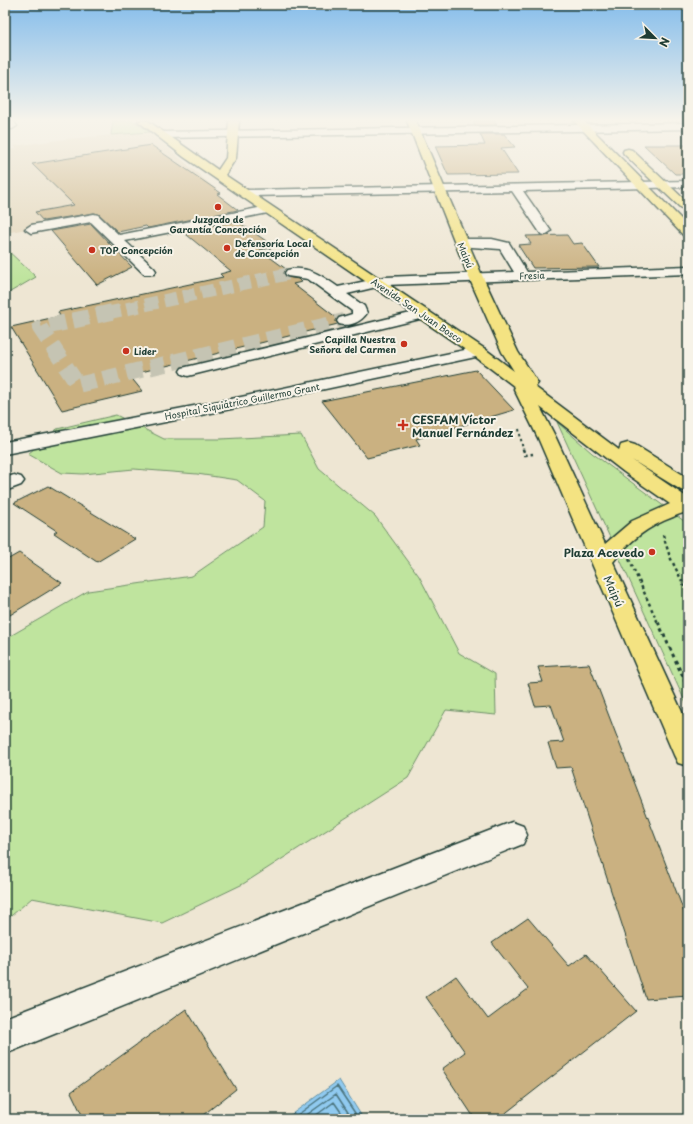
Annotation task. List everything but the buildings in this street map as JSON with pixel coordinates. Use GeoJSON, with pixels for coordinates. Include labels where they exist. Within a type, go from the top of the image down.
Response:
{"type":"FeatureCollection","features":[{"type":"Feature","properties":{"kind":"main road","name":"Avenida San Juan Bosco"},"geometry":{"type":"LineString","coordinates":[[215,173],[566,410],[688,501]]}},
{"type":"Feature","properties":{"kind":"main road","name":"Maipú"},"geometry":{"type":"LineString","coordinates":[[432,173],[476,277],[525,383],[546,438],[688,755]]}},
{"type":"Feature","properties":{"kind":"main road"},"geometry":{"type":"LineString","coordinates":[[629,173],[688,233]]}},
{"type":"Feature","properties":{"kind":"main road"},"geometry":{"type":"LineString","coordinates":[[651,173],[688,209]]}},
{"type":"Feature","properties":{"kind":"main road"},"geometry":{"type":"LineString","coordinates":[[479,352],[496,346],[505,340]]}},
{"type":"Feature","properties":{"kind":"main road"},"geometry":{"type":"LineString","coordinates":[[601,562],[618,542],[636,526],[647,519],[688,501]]}},
{"type":"Feature","properties":{"kind":"street"},"geometry":{"type":"LineString","coordinates":[[244,193],[688,184]]}},
{"type":"Feature","properties":{"kind":"street"},"geometry":{"type":"LineString","coordinates":[[516,188],[545,231]]}},
{"type":"Feature","properties":{"kind":"street"},"geometry":{"type":"LineString","coordinates":[[116,239],[269,210]]}},
{"type":"Feature","properties":{"kind":"street"},"geometry":{"type":"LineString","coordinates":[[31,229],[94,218],[149,271]]}},
{"type":"Feature","properties":{"kind":"street"},"geometry":{"type":"LineString","coordinates":[[462,244],[492,243],[505,246],[522,275]]}},
{"type":"Feature","properties":{"kind":"street","name":"Fresia"},"geometry":{"type":"LineString","coordinates":[[335,292],[376,282],[522,275],[688,270]]}},
{"type":"Feature","properties":{"kind":"street"},"geometry":{"type":"LineString","coordinates":[[292,273],[312,275],[360,311],[357,317],[344,321]]}},
{"type":"Feature","properties":{"kind":"street"},"geometry":{"type":"LineString","coordinates":[[188,371],[423,314]]}},
{"type":"Feature","properties":{"kind":"street","name":"Hospital Siquiátrico Guillermo Grant"},"geometry":{"type":"LineString","coordinates":[[5,448],[241,402],[479,352]]}},
{"type":"Feature","properties":{"kind":"street"},"geometry":{"type":"LineString","coordinates":[[5,1036],[512,835]]}},
{"type":"Feature","properties":{"kind":"path"},"geometry":{"type":"LineString","coordinates":[[663,535],[670,557],[684,585],[688,588]]}},
{"type":"Feature","properties":{"kind":"path"},"geometry":{"type":"LineString","coordinates":[[618,542],[631,564],[688,688]]}},
{"type":"Feature","properties":{"kind":"shaded area"},"geometry":{"type":"Polygon","coordinates":[[[5,173],[198,173],[220,193],[5,233],[5,173]]]}},
{"type":"Feature","properties":{"kind":"green space"},"geometry":{"type":"Polygon","coordinates":[[[5,248],[36,277],[5,295],[5,248]]]}},
{"type":"Feature","properties":{"kind":"green space"},"geometry":{"type":"Polygon","coordinates":[[[116,415],[164,439],[220,439],[301,435],[319,469],[375,516],[419,576],[459,653],[495,674],[496,715],[446,710],[408,778],[243,884],[162,923],[32,898],[5,921],[5,639],[88,591],[192,576],[263,527],[265,501],[237,480],[197,474],[134,469],[83,474],[62,473],[28,454],[57,429],[116,415]]]}},
{"type":"Feature","properties":{"kind":"green space","name":"Plaza Acevedo"},"geometry":{"type":"Polygon","coordinates":[[[557,422],[592,453],[688,524],[688,708],[557,422]]]}},
{"type":"Feature","properties":{"kind":"water"},"geometry":{"type":"Polygon","coordinates":[[[339,1080],[361,1115],[356,1119],[285,1119],[339,1080]]]}},
{"type":"Feature","properties":{"kind":"tunnel"},"geometry":{"type":"LineString","coordinates":[[108,313],[292,273]]}},
{"type":"Feature","properties":{"kind":"tunnel"},"geometry":{"type":"LineString","coordinates":[[112,312],[40,328],[78,385],[344,321]]}},
{"type":"Feature","properties":{"kind":"place","name":"Juzgado de Garantía Concepción"},"geometry":{"type":"Point","coordinates":[218,207]}},
{"type":"Feature","properties":{"kind":"place","name":"Defensoría Local de Concepción"},"geometry":{"type":"Point","coordinates":[227,248]}},
{"type":"Feature","properties":{"kind":"place","name":"TOP Concepción"},"geometry":{"type":"Point","coordinates":[92,250]}},
{"type":"Feature","properties":{"kind":"place","name":"Capilla Nuestra Señora del Carmen"},"geometry":{"type":"Point","coordinates":[404,344]}},
{"type":"Feature","properties":{"kind":"place","name":"Lider"},"geometry":{"type":"Point","coordinates":[126,351]}},
{"type":"Feature","properties":{"kind":"place","name":"CESFAM Víctor Manuel Fernández"},"geometry":{"type":"Point","coordinates":[403,425]}},
{"type":"Feature","properties":{"kind":"place","name":"Plaza Acevedo"},"geometry":{"type":"Point","coordinates":[652,552]}}]}
